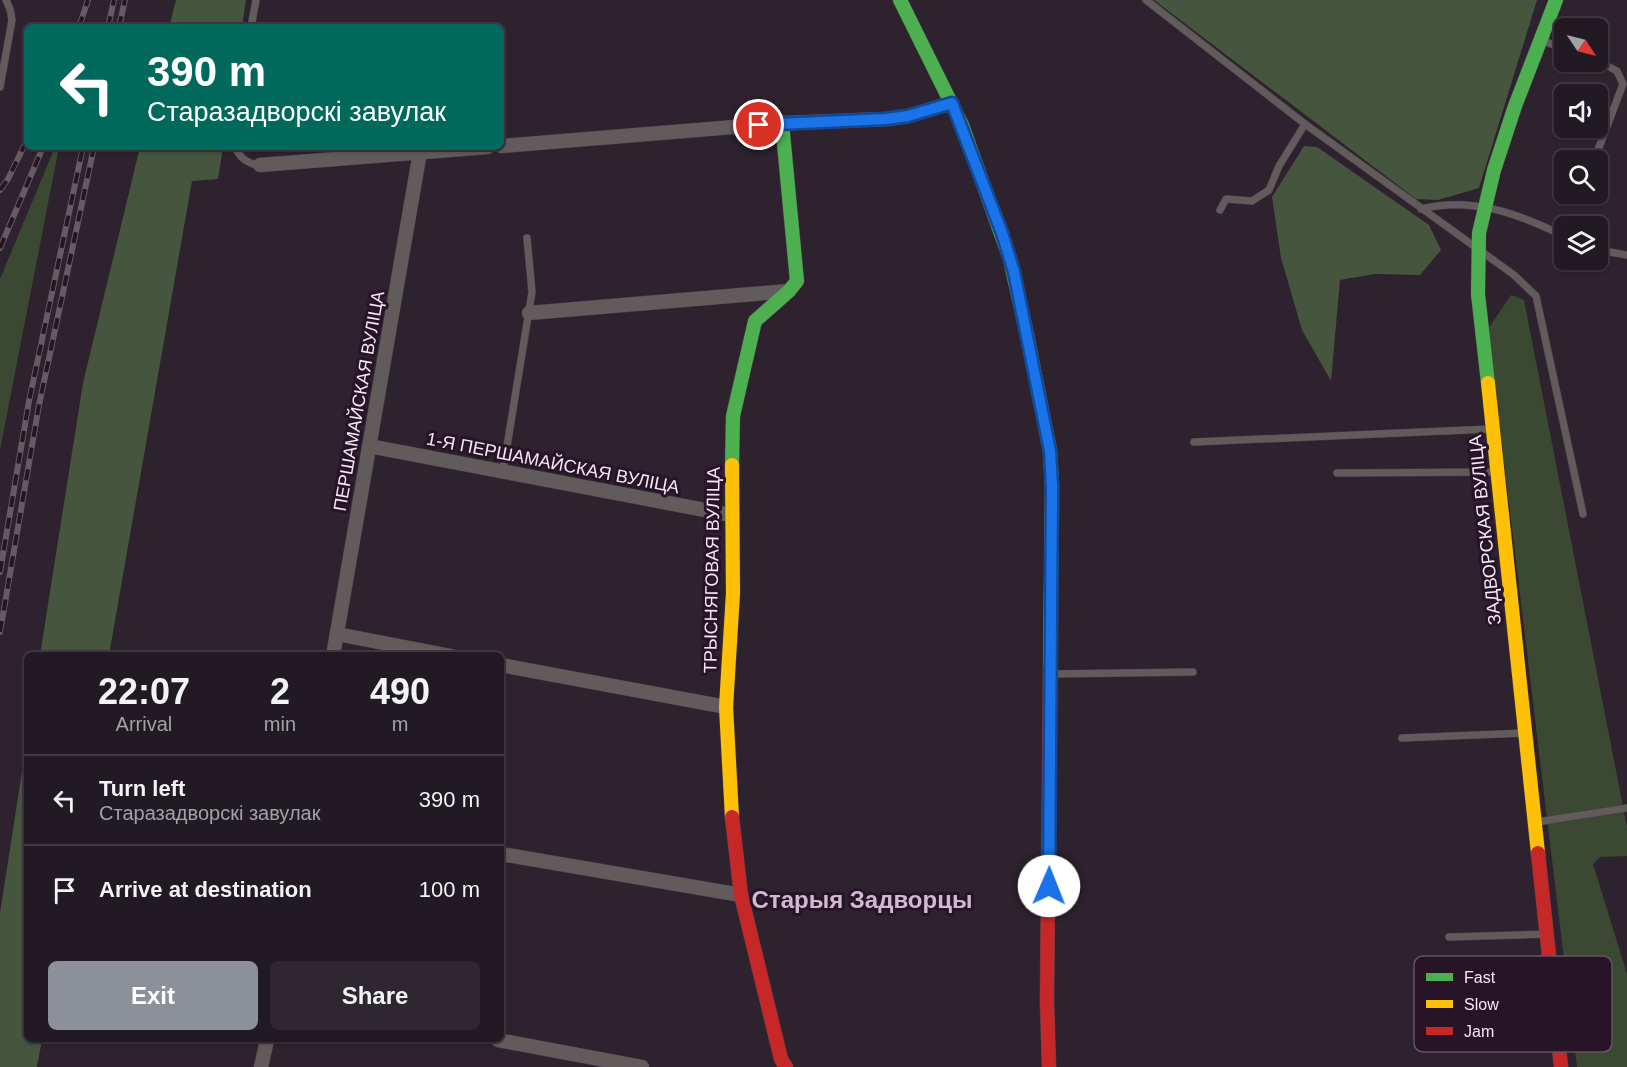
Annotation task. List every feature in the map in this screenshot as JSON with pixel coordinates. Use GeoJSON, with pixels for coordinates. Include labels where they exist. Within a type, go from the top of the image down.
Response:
{"type":"FeatureCollection","features":[{"type":"Feature","properties":{"kind":"street"},"geometry":{"type":"LineString","coordinates":[[900,0],[952,103],[1002,233],[1019,294],[1050,451],[1052,487],[1051,674],[1047,1001],[1049,1067]]}},
{"type":"Feature","properties":{"kind":"street","name":"ЗАДВОРСКАЯ ВУЛІЦА"},"geometry":{"type":"LineString","coordinates":[[1549,956],[1478,294],[1479,233],[1485,206],[1503,141],[1556,0]]}},
{"type":"Feature","properties":{"kind":"street"},"geometry":{"type":"LineString","coordinates":[[504,146],[782,123],[886,119],[908,116],[952,103]]}},
{"type":"Feature","properties":{"kind":"street"},"geometry":{"type":"LineString","coordinates":[[529,313],[789,291],[797,281],[782,123]]}},
{"type":"Feature","properties":{"kind":"street"},"geometry":{"type":"LineString","coordinates":[[260,165],[447,150]]}},
{"type":"Feature","properties":{"kind":"street","name":"ПЕРШАМАЙСКАЯ ВУЛІЦА"},"geometry":{"type":"LineString","coordinates":[[334,652],[420,152]]}},
{"type":"Feature","properties":{"kind":"street","name":"ТРЫСНЯГОВАЯ ВУЛІЦА"},"geometry":{"type":"LineString","coordinates":[[786,1067],[781,1059],[741,895],[729,802],[726,707],[733,593],[731,514],[733,417],[755,321],[789,291]]}},
{"type":"Feature","properties":{"kind":"street","name":"1-Я ПЕРШАМАЙСКАЯ ВУЛІЦА"},"geometry":{"type":"LineString","coordinates":[[369,446],[731,514]]}},
{"type":"Feature","properties":{"kind":"street"},"geometry":{"type":"LineString","coordinates":[[337,634],[430,652]]}},
{"type":"Feature","properties":{"kind":"street"},"geometry":{"type":"LineString","coordinates":[[504,666],[726,707]]}},
{"type":"Feature","properties":{"kind":"street"},"geometry":{"type":"LineString","coordinates":[[504,855],[741,895]]}},
{"type":"Feature","properties":{"kind":"street"},"geometry":{"type":"LineString","coordinates":[[504,1041],[642,1067]]}},
{"type":"Feature","properties":{"kind":"street"},"geometry":{"type":"LineString","coordinates":[[261,1067],[267,1042]]}},
{"type":"Feature","properties":{"kind":"street","name":"ЗАДВОРСКАЯ ВУЛІЦА"},"geometry":{"type":"LineString","coordinates":[[1559,1052],[1561,1067]]}},
{"type":"Feature","properties":{"kind":"lane"},"geometry":{"type":"LineString","coordinates":[[0,87],[12,20],[6,0]]}},
{"type":"Feature","properties":{"kind":"lane"},"geometry":{"type":"LineString","coordinates":[[251,24],[256,0]]}},
{"type":"Feature","properties":{"kind":"lane"},"geometry":{"type":"LineString","coordinates":[[1146,0],[1305,124],[1515,275],[1536,296],[1583,514]]}},
{"type":"Feature","properties":{"kind":"lane"},"geometry":{"type":"LineString","coordinates":[[1540,40],[1554,45]]}},
{"type":"Feature","properties":{"kind":"lane"},"geometry":{"type":"LineString","coordinates":[[1598,150],[1623,84],[1617,71],[1608,66]]}},
{"type":"Feature","properties":{"kind":"lane"},"geometry":{"type":"LineString","coordinates":[[1220,210],[1226,199],[1252,201],[1269,190],[1279,166],[1305,124]]}},
{"type":"Feature","properties":{"kind":"lane"},"geometry":{"type":"LineString","coordinates":[[237,150],[246,162],[260,165]]}},
{"type":"Feature","properties":{"kind":"lane"},"geometry":{"type":"LineString","coordinates":[[1421,209],[1432,206],[1468,204],[1485,206],[1529,219],[1554,231]]}},
{"type":"Feature","properties":{"kind":"lane"},"geometry":{"type":"LineString","coordinates":[[503,471],[532,292],[527,238]]}},
{"type":"Feature","properties":{"kind":"lane"},"geometry":{"type":"LineString","coordinates":[[1608,252],[1627,255]]}},
{"type":"Feature","properties":{"kind":"lane"},"geometry":{"type":"LineString","coordinates":[[1194,442],[1493,429]]}},
{"type":"Feature","properties":{"kind":"lane"},"geometry":{"type":"LineString","coordinates":[[1337,473],[1497,472]]}},
{"type":"Feature","properties":{"kind":"lane"},"geometry":{"type":"LineString","coordinates":[[1051,674],[1193,672]]}},
{"type":"Feature","properties":{"kind":"lane"},"geometry":{"type":"LineString","coordinates":[[1402,738],[1525,733]]}},
{"type":"Feature","properties":{"kind":"lane"},"geometry":{"type":"LineString","coordinates":[[1534,822],[1627,808]]}},
{"type":"Feature","properties":{"kind":"lane"},"geometry":{"type":"LineString","coordinates":[[1449,938],[1547,934]]}},
{"type":"Feature","properties":{"kind":"green space"},"geometry":{"type":"Polygon","coordinates":[[[176,0],[246,0],[242,24],[170,24],[176,0]]]}},
{"type":"Feature","properties":{"kind":"green space"},"geometry":{"type":"Polygon","coordinates":[[[1154,0],[1537,0],[1479,188],[1438,200],[1416,199],[1154,0]]]}},
{"type":"Feature","properties":{"kind":"green space"},"geometry":{"type":"Polygon","coordinates":[[[1304,146],[1317,147],[1429,225],[1441,250],[1420,275],[1375,274],[1340,280],[1331,381],[1302,330],[1281,258],[1272,197],[1304,146]]]}},
{"type":"Feature","properties":{"kind":"green space"},"geometry":{"type":"Polygon","coordinates":[[[54,150],[58,150],[0,450],[0,279],[54,150]]]}},
{"type":"Feature","properties":{"kind":"green space"},"geometry":{"type":"Polygon","coordinates":[[[139,150],[223,150],[218,179],[192,181],[110,652],[40,652],[83,383],[139,150]]]}},
{"type":"Feature","properties":{"kind":"green space"},"geometry":{"type":"Polygon","coordinates":[[[1511,295],[1524,300],[1627,827],[1627,856],[1600,857],[1593,864],[1627,974],[1627,1067],[1577,1067],[1575,1052],[1612,1052],[1612,956],[1564,956],[1488,329],[1511,295]]]}},
{"type":"Feature","properties":{"kind":"green space"},"geometry":{"type":"Polygon","coordinates":[[[24,758],[24,1042],[42,1042],[37,1067],[0,1067],[0,913],[24,758]]]}},
{"type":"Feature","properties":{"kind":"railway"},"geometry":{"type":"LineString","coordinates":[[80,24],[88,0]]}},
{"type":"Feature","properties":{"kind":"railway"},"geometry":{"type":"LineString","coordinates":[[109,24],[114,0]]}},
{"type":"Feature","properties":{"kind":"railway"},"geometry":{"type":"LineString","coordinates":[[120,24],[125,0]]}},
{"type":"Feature","properties":{"kind":"railway"},"geometry":{"type":"LineString","coordinates":[[0,190],[24,146]]}},
{"type":"Feature","properties":{"kind":"railway"},"geometry":{"type":"LineString","coordinates":[[0,248],[42,150]]}},
{"type":"Feature","properties":{"kind":"railway"},"geometry":{"type":"LineString","coordinates":[[0,572],[29,401],[82,150]]}},
{"type":"Feature","properties":{"kind":"railway"},"geometry":{"type":"LineString","coordinates":[[0,632],[39,405],[93,150]]}},
{"type":"Feature","properties":{"kind":"traffic: fast"},"geometry":{"type":"LineString","coordinates":[[900,0],[962,125],[1010,259],[1027,335]]}},
{"type":"Feature","properties":{"kind":"traffic: fast"},"geometry":{"type":"LineString","coordinates":[[1488,383],[1478,294],[1479,233],[1494,170],[1515,106],[1556,0]]}},
{"type":"Feature","properties":{"kind":"traffic: fast"},"geometry":{"type":"LineString","coordinates":[[732,465],[733,416],[755,321],[797,281],[782,123]]}},
{"type":"Feature","properties":{"kind":"traffic: slow"},"geometry":{"type":"LineString","coordinates":[[1027,335],[1050,451],[1052,487],[1050,669]]}},
{"type":"Feature","properties":{"kind":"traffic: slow"},"geometry":{"type":"LineString","coordinates":[[1488,383],[1538,853]]}},
{"type":"Feature","properties":{"kind":"traffic: slow"},"geometry":{"type":"LineString","coordinates":[[732,465],[733,593],[726,707],[732,817]]}},
{"type":"Feature","properties":{"kind":"traffic: jam"},"geometry":{"type":"LineString","coordinates":[[1049,1067],[1047,1001],[1050,669]]}},
{"type":"Feature","properties":{"kind":"traffic: jam"},"geometry":{"type":"LineString","coordinates":[[732,817],[741,895],[781,1059],[786,1067]]}},
{"type":"Feature","properties":{"kind":"traffic: jam"},"geometry":{"type":"LineString","coordinates":[[1538,853],[1549,956]]}},
{"type":"Feature","properties":{"kind":"traffic: jam"},"geometry":{"type":"LineString","coordinates":[[1559,1052],[1561,1067]]}},
{"type":"Feature","properties":{"kind":"district","name":"Старыя Задворцы"},"geometry":{"type":"Point","coordinates":[862,900]}},
{"type":"Feature","properties":{"kind":"route"},"geometry":{"type":"LineString","coordinates":[[759,125],[886,119],[908,116],[952,103],[970,147],[1014,272],[1050,451],[1052,487],[1049,886]]}}]}
